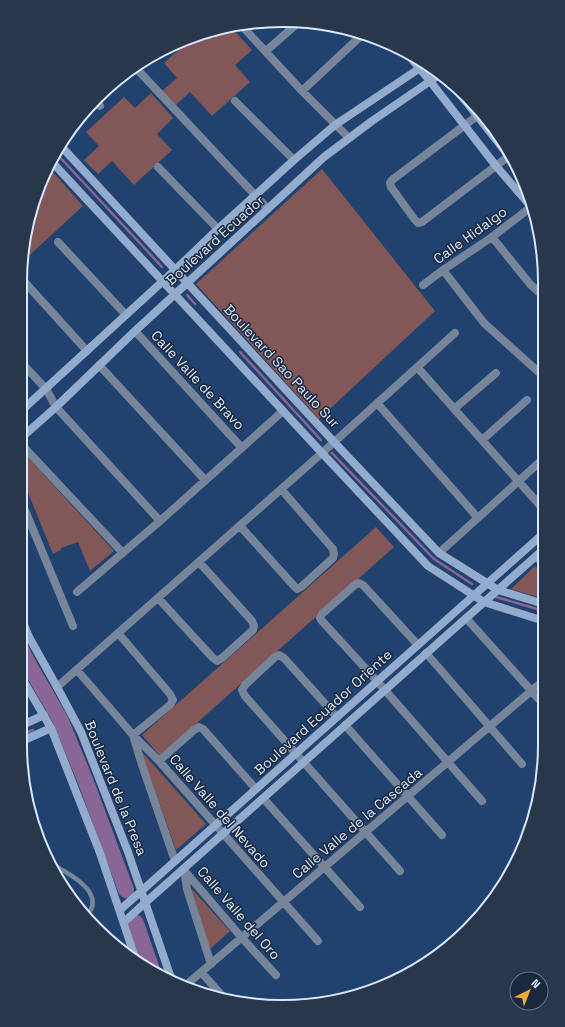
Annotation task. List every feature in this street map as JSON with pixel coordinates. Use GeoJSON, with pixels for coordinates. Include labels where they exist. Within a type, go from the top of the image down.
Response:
{"type":"FeatureCollection","features":[{"type":"Feature","properties":{"kind":"street"},"geometry":{"type":"LineString","coordinates":[[266,51],[293,28]]}},
{"type":"Feature","properties":{"kind":"street"},"geometry":{"type":"LineString","coordinates":[[246,30],[335,125],[349,138]]}},
{"type":"Feature","properties":{"kind":"street"},"geometry":{"type":"LineString","coordinates":[[302,90],[358,39]]}},
{"type":"Feature","properties":{"kind":"street","name":"Boulevard Ecuador"},"geometry":{"type":"LineString","coordinates":[[27,406],[175,270],[218,228],[294,160],[335,125],[420,67]]}},
{"type":"Feature","properties":{"kind":"street"},"geometry":{"type":"LineString","coordinates":[[424,70],[464,125],[523,198]]}},
{"type":"Feature","properties":{"kind":"street"},"geometry":{"type":"LineString","coordinates":[[139,71],[268,209]]}},
{"type":"Feature","properties":{"kind":"street","name":"Boulevard Ecuador"},"geometry":{"type":"LineString","coordinates":[[27,433],[187,282],[324,157],[434,78]]}},
{"type":"Feature","properties":{"kind":"street"},"geometry":{"type":"LineString","coordinates":[[235,101],[294,160]]}},
{"type":"Feature","properties":{"kind":"street"},"geometry":{"type":"LineString","coordinates":[[477,116],[392,180],[390,183],[391,187],[418,223],[422,222],[506,159]]}},
{"type":"Feature","properties":{"kind":"street","name":"Boulevard Sao Paulo Sur"},"geometry":{"type":"LineString","coordinates":[[64,150],[334,442],[439,553],[498,590],[538,602]]}},
{"type":"Feature","properties":{"kind":"street"},"geometry":{"type":"LineString","coordinates":[[55,165],[428,566],[484,602],[538,618]]}},
{"type":"Feature","properties":{"kind":"street"},"geometry":{"type":"LineString","coordinates":[[158,167],[218,228]]}},
{"type":"Feature","properties":{"kind":"street","name":"Calle Hidalgo"},"geometry":{"type":"LineString","coordinates":[[423,285],[528,211]]}},
{"type":"Feature","properties":{"kind":"street"},"geometry":{"type":"LineString","coordinates":[[492,237],[530,284],[538,291]]}},
{"type":"Feature","properties":{"kind":"street"},"geometry":{"type":"LineString","coordinates":[[58,242],[126,315]]}},
{"type":"Feature","properties":{"kind":"street"},"geometry":{"type":"LineString","coordinates":[[443,270],[484,323],[538,372]]}},
{"type":"Feature","properties":{"kind":"street"},"geometry":{"type":"LineString","coordinates":[[27,286],[87,351]]}},
{"type":"Feature","properties":{"kind":"street","name":"Calle Valle de Bravo"},"geometry":{"type":"LineString","coordinates":[[135,331],[242,448]]}},
{"type":"Feature","properties":{"kind":"street"},"geometry":{"type":"LineString","coordinates":[[58,687],[455,333]]}},
{"type":"Feature","properties":{"kind":"street"},"geometry":{"type":"LineString","coordinates":[[99,365],[205,480]]}},
{"type":"Feature","properties":{"kind":"street"},"geometry":{"type":"LineString","coordinates":[[417,367],[538,504]]}},
{"type":"Feature","properties":{"kind":"street"},"geometry":{"type":"LineString","coordinates":[[27,369],[46,389],[56,407],[160,520]]}},
{"type":"Feature","properties":{"kind":"street"},"geometry":{"type":"LineString","coordinates":[[454,409],[496,373]]}},
{"type":"Feature","properties":{"kind":"street"},"geometry":{"type":"LineString","coordinates":[[482,440],[526,400]]}},
{"type":"Feature","properties":{"kind":"street"},"geometry":{"type":"LineString","coordinates":[[377,403],[478,518]]}},
{"type":"Feature","properties":{"kind":"street"},"geometry":{"type":"LineString","coordinates":[[77,592],[283,411]]}},
{"type":"Feature","properties":{"kind":"street"},"geometry":{"type":"LineString","coordinates":[[27,450],[123,553]]}},
{"type":"Feature","properties":{"kind":"street"},"geometry":{"type":"LineString","coordinates":[[439,553],[538,464]]}},
{"type":"Feature","properties":{"kind":"street"},"geometry":{"type":"LineString","coordinates":[[240,526],[294,586],[298,589],[301,587],[332,558],[334,554],[333,549],[281,489]]}},
{"type":"Feature","properties":{"kind":"street"},"geometry":{"type":"LineString","coordinates":[[27,515],[73,626]]}},
{"type":"Feature","properties":{"kind":"street","name":"Boulevard Ecuador Oriente"},"geometry":{"type":"LineString","coordinates":[[120,910],[538,538]]}},
{"type":"Feature","properties":{"kind":"street","name":"Boulevard Ecuador Oriente"},"geometry":{"type":"LineString","coordinates":[[124,922],[536,556]]}},
{"type":"Feature","properties":{"kind":"street"},"geometry":{"type":"LineString","coordinates":[[158,598],[212,658],[217,661],[222,658],[252,630],[254,626],[252,621],[199,562]]}},
{"type":"Feature","properties":{"kind":"street"},"geometry":{"type":"LineString","coordinates":[[418,645],[360,583],[356,584],[322,614],[320,618],[482,801]]}},
{"type":"Feature","properties":{"kind":"street"},"geometry":{"type":"LineString","coordinates":[[466,618],[538,699]]}},
{"type":"Feature","properties":{"kind":"street","name":"Boulevard de la Presa"},"geometry":{"type":"LineString","coordinates":[[27,632],[81,732],[128,852],[170,974]]}},
{"type":"Feature","properties":{"kind":"street"},"geometry":{"type":"LineString","coordinates":[[118,633],[170,694],[173,700],[170,705],[133,735],[175,861]]}},
{"type":"Feature","properties":{"kind":"street"},"geometry":{"type":"LineString","coordinates":[[426,653],[522,764]]}},
{"type":"Feature","properties":{"kind":"street"},"geometry":{"type":"LineString","coordinates":[[337,717],[284,658],[279,655],[245,685],[242,690],[245,696],[400,871]]}},
{"type":"Feature","properties":{"kind":"street","name":"Calle Valle del Nevado"},"geometry":{"type":"LineString","coordinates":[[77,670],[318,942]]}},
{"type":"Feature","properties":{"kind":"street","name":"Calle Valle de la Cascada"},"geometry":{"type":"LineString","coordinates":[[189,982],[538,685]]}},
{"type":"Feature","properties":{"kind":"street"},"geometry":{"type":"LineString","coordinates":[[27,687],[52,728],[100,852],[133,952]]}},
{"type":"Feature","properties":{"kind":"street"},"geometry":{"type":"LineString","coordinates":[[27,723],[44,715]]}},
{"type":"Feature","properties":{"kind":"street"},"geometry":{"type":"LineString","coordinates":[[345,726],[442,835]]}},
{"type":"Feature","properties":{"kind":"street"},"geometry":{"type":"LineString","coordinates":[[159,761],[199,727],[203,729],[256,789]]}},
{"type":"Feature","properties":{"kind":"street"},"geometry":{"type":"LineString","coordinates":[[27,739],[52,728]]}},
{"type":"Feature","properties":{"kind":"street"},"geometry":{"type":"LineString","coordinates":[[263,798],[360,907]]}},
{"type":"Feature","properties":{"kind":"street"},"geometry":{"type":"LineString","coordinates":[[183,869],[187,889],[210,964]]}},
{"type":"Feature","properties":{"kind":"street","name":"Calle Valle del Oro"},"geometry":{"type":"LineString","coordinates":[[183,869],[276,975]]}},
{"type":"Feature","properties":{"kind":"street"},"geometry":{"type":"LineString","coordinates":[[201,972],[218,992]]}},
{"type":"Feature","properties":{"kind":"lane"},"geometry":{"type":"LineString","coordinates":[[59,869],[80,881],[91,894],[94,901],[92,910],[90,912]]}},
{"type":"Feature","properties":{"kind":"shaded area"},"geometry":{"type":"Polygon","coordinates":[[[235,32],[252,50],[235,65],[250,82],[212,116],[190,92],[176,105],[162,91],[177,78],[164,63],[181,48],[211,37],[213,39],[216,36],[235,32]]]}},
{"type":"Feature","properties":{"kind":"shaded area"},"geometry":{"type":"Polygon","coordinates":[[[151,93],[173,118],[157,134],[172,150],[134,185],[112,161],[98,174],[84,160],[99,146],[86,132],[124,97],[135,108],[151,93]]]}},
{"type":"Feature","properties":{"kind":"shaded area"},"geometry":{"type":"Polygon","coordinates":[[[322,169],[435,311],[319,419],[196,284],[322,169]]]}},
{"type":"Feature","properties":{"kind":"shaded area"},"geometry":{"type":"Polygon","coordinates":[[[53,172],[83,206],[29,256],[36,216],[51,174],[53,172]]]}},
{"type":"Feature","properties":{"kind":"shaded area"},"geometry":{"type":"Polygon","coordinates":[[[27,457],[114,551],[90,571],[78,542],[61,548],[61,550],[53,554],[27,490],[27,457]]]}},
{"type":"Feature","properties":{"kind":"shaded area"},"geometry":{"type":"Polygon","coordinates":[[[376,527],[394,547],[160,756],[142,735],[376,527]]]}},
{"type":"Feature","properties":{"kind":"shaded area"},"geometry":{"type":"Polygon","coordinates":[[[535,566],[538,569],[538,597],[511,589],[535,566]]]}},
{"type":"Feature","properties":{"kind":"shaded area"},"geometry":{"type":"Polygon","coordinates":[[[141,751],[206,824],[176,850],[141,751]]]}},
{"type":"Feature","properties":{"kind":"shaded area"},"geometry":{"type":"Polygon","coordinates":[[[191,888],[230,931],[209,950],[191,888]]]}},
{"type":"Feature","properties":{"kind":"waterway"},"geometry":{"type":"LineString","coordinates":[[60,157],[162,267]]}},
{"type":"Feature","properties":{"kind":"waterway"},"geometry":{"type":"LineString","coordinates":[[187,295],[195,304]]}},
{"type":"Feature","properties":{"kind":"waterway"},"geometry":{"type":"LineString","coordinates":[[240,352],[321,440]]}},
{"type":"Feature","properties":{"kind":"waterway"},"geometry":{"type":"LineString","coordinates":[[332,453],[434,559],[472,584]]}},
{"type":"Feature","properties":{"kind":"waterway"},"geometry":{"type":"LineString","coordinates":[[496,597],[538,609]]}},
{"type":"Feature","properties":{"kind":"waterway"},"geometry":{"type":"LineString","coordinates":[[27,661],[60,719],[86,782],[126,890]]}},
{"type":"Feature","properties":{"kind":"waterway"},"geometry":{"type":"LineString","coordinates":[[27,732],[33,730]]}},
{"type":"Feature","properties":{"kind":"waterway"},"geometry":{"type":"LineString","coordinates":[[136,923],[149,962]]}}]}
